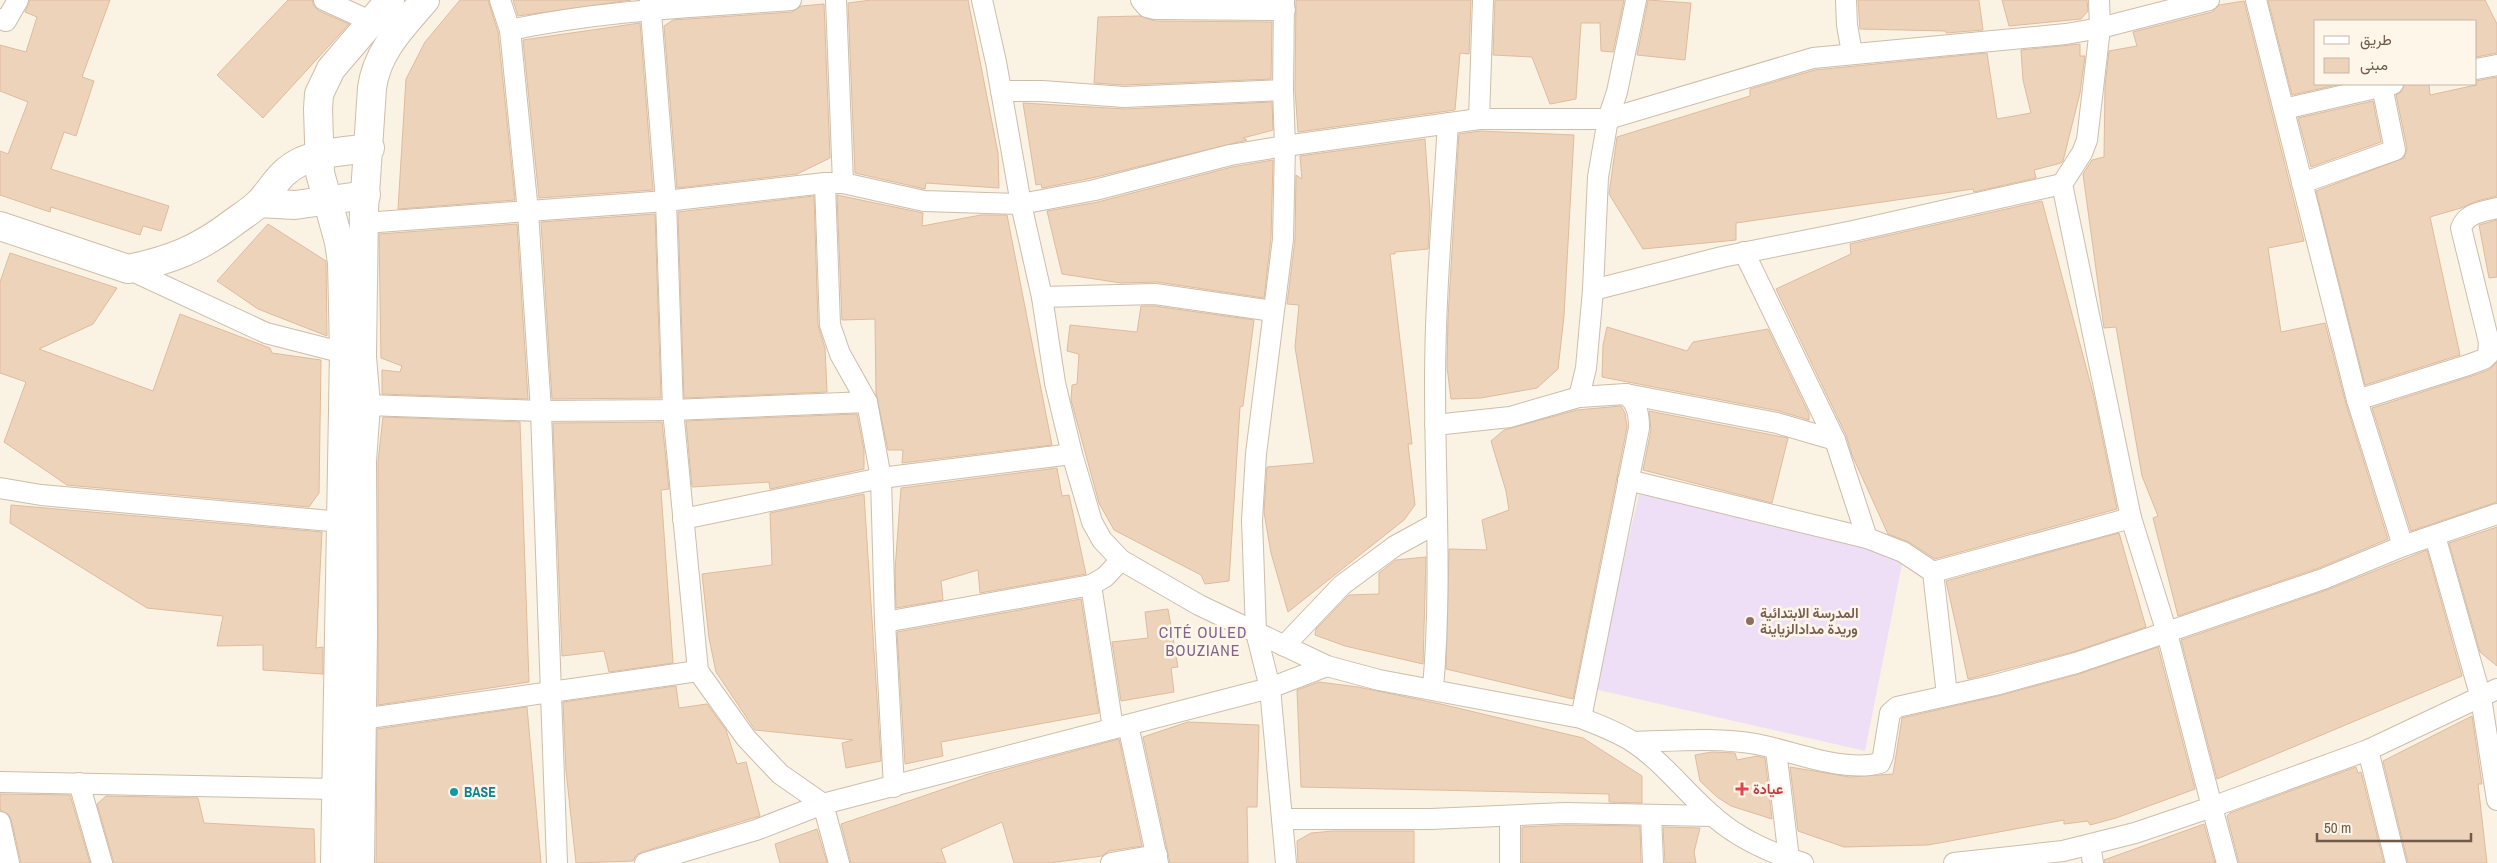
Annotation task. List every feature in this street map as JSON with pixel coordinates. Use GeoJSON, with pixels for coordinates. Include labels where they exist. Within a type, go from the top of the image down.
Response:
{"type":"FeatureCollection","features":[{"type":"Feature","properties":{"kind":"street"},"geometry":{"type":"LineString","coordinates":[[2,25],[18,0]]}},
{"type":"Feature","properties":{"kind":"street"},"geometry":{"type":"LineString","coordinates":[[324,0],[370,21]]}},
{"type":"Feature","properties":{"kind":"street"},"geometry":{"type":"LineString","coordinates":[[335,863],[344,352],[342,262],[337,233],[326,201],[319,156],[319,94],[331,69],[370,21],[390,0]]}},
{"type":"Feature","properties":{"kind":"street"},"geometry":{"type":"LineString","coordinates":[[360,863],[362,461],[366,405],[362,357],[364,222],[370,148],[372,88],[377,66],[388,42],[425,0]]}},
{"type":"Feature","properties":{"kind":"street"},"geometry":{"type":"LineString","coordinates":[[500,0],[510,30],[528,212],[541,411],[557,863]]}},
{"type":"Feature","properties":{"kind":"street"},"geometry":{"type":"LineString","coordinates":[[510,30],[650,5],[791,0]]}},
{"type":"Feature","properties":{"kind":"street"},"geometry":{"type":"LineString","coordinates":[[836,0],[830,325],[840,354],[867,402],[881,478],[885,622],[894,787]]}},
{"type":"Feature","properties":{"kind":"street"},"geometry":{"type":"LineString","coordinates":[[982,0],[1001,90],[1021,204],[1042,297],[1055,383],[1072,454],[1092,522],[1102,540],[1121,560],[1199,605],[1327,666],[1379,680],[1433,688],[1581,718],[1633,742],[1668,772],[1713,816],[1751,842],[1796,861]]}},
{"type":"Feature","properties":{"kind":"street"},"geometry":{"type":"LineString","coordinates":[[1141,0],[1147,7],[1155,9],[1284,5],[1285,146],[1283,239],[1273,311],[1254,485],[1252,520],[1256,632],[1270,688],[1286,863]]}},
{"type":"Feature","properties":{"kind":"street"},"geometry":{"type":"LineString","coordinates":[[1479,119],[1483,0]]}},
{"type":"Feature","properties":{"kind":"street"},"geometry":{"type":"LineString","coordinates":[[1580,397],[1586,368],[1593,290],[1598,177],[1608,119],[1617,92],[1636,0]]}},
{"type":"Feature","properties":{"kind":"street"},"geometry":{"type":"LineString","coordinates":[[1846,0],[1847,25],[1852,53]]}},
{"type":"Feature","properties":{"kind":"street"},"geometry":{"type":"LineString","coordinates":[[1593,290],[1744,252],[1863,229],[2062,184],[2082,153],[2087,140],[2100,28],[2098,0]]}},
{"type":"Feature","properties":{"kind":"street"},"geometry":{"type":"LineString","coordinates":[[364,222],[666,201],[834,183],[924,201],[1021,204],[1094,190],[1230,155],[1448,122],[1479,119],[1608,119],[1791,64],[1852,53],[1981,44],[2100,28],[2209,0]]}},
{"type":"Feature","properties":{"kind":"street"},"geometry":{"type":"LineString","coordinates":[[2256,0],[2357,400],[2403,546]]}},
{"type":"Feature","properties":{"kind":"street"},"geometry":{"type":"LineString","coordinates":[[650,5],[666,201],[673,410],[698,671],[746,738],[780,774],[823,804],[838,863]]}},
{"type":"Feature","properties":{"kind":"street"},"geometry":{"type":"LineString","coordinates":[[2477,68],[2497,65]]}},
{"type":"Feature","properties":{"kind":"street"},"geometry":{"type":"LineString","coordinates":[[2284,109],[2388,85],[2395,150],[2302,183]]}},
{"type":"Feature","properties":{"kind":"street"},"geometry":{"type":"LineString","coordinates":[[1001,90],[1124,97],[1284,90]]}},
{"type":"Feature","properties":{"kind":"street"},"geometry":{"type":"LineString","coordinates":[[1433,688],[1436,650],[1438,523],[1435,338],[1448,122]]}},
{"type":"Feature","properties":{"kind":"street"},"geometry":{"type":"LineString","coordinates":[[128,269],[166,260],[188,252],[212,239],[259,203],[280,176],[302,162],[319,156],[370,148]]}},
{"type":"Feature","properties":{"kind":"street"},"geometry":{"type":"LineString","coordinates":[[2062,184],[2131,518],[2167,634],[2227,863]]}},
{"type":"Feature","properties":{"kind":"street"},"geometry":{"type":"LineString","coordinates":[[259,203],[281,206],[366,195]]}},
{"type":"Feature","properties":{"kind":"street"},"geometry":{"type":"LineString","coordinates":[[2357,400],[2468,365],[2484,359],[2488,354],[2488,342],[2461,228],[2464,220],[2470,215],[2497,208]]}},
{"type":"Feature","properties":{"kind":"street"},"geometry":{"type":"LineString","coordinates":[[0,226],[128,269],[266,332],[344,352]]}},
{"type":"Feature","properties":{"kind":"street"},"geometry":{"type":"LineString","coordinates":[[1744,252],[1835,440],[1867,538]]}},
{"type":"Feature","properties":{"kind":"street"},"geometry":{"type":"LineString","coordinates":[[1042,297],[1155,294],[1273,311]]}},
{"type":"Feature","properties":{"kind":"street"},"geometry":{"type":"LineString","coordinates":[[1435,425],[1510,417],[1580,397],[1626,394],[1777,423],[1835,440]]}},
{"type":"Feature","properties":{"kind":"street"},"geometry":{"type":"LineString","coordinates":[[1581,718],[1639,418],[1633,400],[1626,394]]}},
{"type":"Feature","properties":{"kind":"street"},"geometry":{"type":"LineString","coordinates":[[366,405],[541,411],[673,410],[867,402]]}},
{"type":"Feature","properties":{"kind":"street"},"geometry":{"type":"LineString","coordinates":[[683,519],[881,478],[1072,454]]}},
{"type":"Feature","properties":{"kind":"street"},"geometry":{"type":"LineString","coordinates":[[1628,480],[1867,538],[1903,552],[1933,572],[2131,518]]}},
{"type":"Feature","properties":{"kind":"street"},"geometry":{"type":"LineString","coordinates":[[0,488],[40,495],[342,522]]}},
{"type":"Feature","properties":{"kind":"street"},"geometry":{"type":"LineString","coordinates":[[1633,742],[1721,740],[1757,744],[1776,750],[1853,766],[1880,763],[1883,756],[1887,722],[1893,709],[2076,663],[2167,634],[2323,579],[2403,546],[2497,514]]}},
{"type":"Feature","properties":{"kind":"street"},"geometry":{"type":"LineString","coordinates":[[1284,646],[1342,585],[1395,546],[1438,523]]}},
{"type":"Feature","properties":{"kind":"street"},"geometry":{"type":"LineString","coordinates":[[2434,536],[2489,694],[2497,800]]}},
{"type":"Feature","properties":{"kind":"street"},"geometry":{"type":"LineString","coordinates":[[885,622],[1091,585],[1105,578],[1121,560]]}},
{"type":"Feature","properties":{"kind":"street"},"geometry":{"type":"LineString","coordinates":[[1933,572],[1947,695]]}},
{"type":"Feature","properties":{"kind":"street"},"geometry":{"type":"LineString","coordinates":[[1091,585],[1120,726],[1157,859],[1111,863]]}},
{"type":"Feature","properties":{"kind":"street"},"geometry":{"type":"LineString","coordinates":[[644,863],[756,830],[823,804],[1270,688],[1327,666]]}},
{"type":"Feature","properties":{"kind":"street"},"geometry":{"type":"LineString","coordinates":[[362,719],[552,690],[698,671]]}},
{"type":"Feature","properties":{"kind":"street"},"geometry":{"type":"LineString","coordinates":[[1954,863],[2063,851],[2091,854],[2135,833],[2368,750],[2489,694]]}},
{"type":"Feature","properties":{"kind":"street"},"geometry":{"type":"LineString","coordinates":[[1776,750],[1796,861]]}},
{"type":"Feature","properties":{"kind":"street"},"geometry":{"type":"LineString","coordinates":[[2368,750],[2396,863]]}},
{"type":"Feature","properties":{"kind":"street"},"geometry":{"type":"LineString","coordinates":[[0,782],[336,789]]}},
{"type":"Feature","properties":{"kind":"street"},"geometry":{"type":"LineString","coordinates":[[79,783],[102,863]]}},
{"type":"Feature","properties":{"kind":"street"},"geometry":{"type":"LineString","coordinates":[[1282,819],[1431,819],[1565,813],[1713,816]]}},
{"type":"Feature","properties":{"kind":"street"},"geometry":{"type":"LineString","coordinates":[[1651,815],[1653,863]]}},
{"type":"Feature","properties":{"kind":"street"},"geometry":{"type":"LineString","coordinates":[[1510,816],[1510,863]]}},
{"type":"Feature","properties":{"kind":"street"},"geometry":{"type":"LineString","coordinates":[[0,822],[9,863]]}},
{"type":"Feature","properties":{"kind":"shaded area","name":"المدرسة الابتدائية وريدة مدادالزياينة"},"geometry":{"type":"Polygon","coordinates":[[[1639,494],[1904,554],[1865,751],[1594,689],[1639,494]]]}},
{"type":"Feature","properties":{"kind":"building"},"geometry":{"type":"Polygon","coordinates":[[[30,0],[110,0],[82,77],[94,81],[76,136],[64,132],[51,169],[169,206],[161,231],[143,226],[140,235],[51,207],[50,212],[0,195],[0,151],[8,154],[28,102],[0,91],[0,45],[26,52],[37,17],[25,12],[30,0]]]}},
{"type":"Feature","properties":{"kind":"building"},"geometry":{"type":"Polygon","coordinates":[[[288,0],[312,0],[314,6],[319,11],[349,24],[263,118],[217,75],[288,0]]]}},
{"type":"Feature","properties":{"kind":"building"},"geometry":{"type":"Polygon","coordinates":[[[460,0],[488,0],[498,32],[515,200],[398,209],[406,79],[425,42],[460,0]]]}},
{"type":"Feature","properties":{"kind":"building"},"geometry":{"type":"Polygon","coordinates":[[[513,0],[631,0],[518,16],[513,0]]]}},
{"type":"Feature","properties":{"kind":"building"},"geometry":{"type":"Polygon","coordinates":[[[871,0],[968,0],[998,153],[999,188],[926,183],[925,189],[855,173],[848,3],[871,0]]]}},
{"type":"Feature","properties":{"kind":"building"},"geometry":{"type":"Polygon","coordinates":[[[1296,0],[1471,0],[1469,54],[1460,53],[1455,110],[1298,132],[1295,90],[1296,0]]]}},
{"type":"Feature","properties":{"kind":"building"},"geometry":{"type":"Polygon","coordinates":[[[1495,0],[1624,0],[1613,52],[1601,51],[1600,23],[1581,23],[1576,99],[1550,104],[1532,57],[1493,55],[1495,0]]]}},
{"type":"Feature","properties":{"kind":"building"},"geometry":{"type":"Polygon","coordinates":[[[1648,0],[1691,3],[1685,60],[1637,55],[1648,0]]]}},
{"type":"Feature","properties":{"kind":"building"},"geometry":{"type":"Polygon","coordinates":[[[1858,0],[1979,0],[1983,30],[1946,33],[1946,31],[1860,29],[1858,0]]]}},
{"type":"Feature","properties":{"kind":"building"},"geometry":{"type":"Polygon","coordinates":[[[2002,0],[2087,0],[2088,11],[2081,19],[2009,26],[2002,0]]]}},
{"type":"Feature","properties":{"kind":"building"},"geometry":{"type":"Polygon","coordinates":[[[2268,0],[2485,0],[2497,24],[2497,53],[2477,57],[2477,20],[2314,20],[2314,85],[2337,85],[2292,95],[2268,0]]]}},
{"type":"Feature","properties":{"kind":"building"},"geometry":{"type":"Polygon","coordinates":[[[2244,1],[2304,241],[2268,248],[2281,332],[2325,323],[2346,404],[2388,539],[2319,568],[2178,616],[2153,518],[2158,516],[2142,476],[2116,327],[2104,328],[2083,174],[2092,160],[2104,157],[2105,87],[2109,51],[2137,46],[2133,32],[2212,12],[2219,5],[2244,1]]]}},
{"type":"Feature","properties":{"kind":"building"},"geometry":{"type":"Polygon","coordinates":[[[824,4],[830,158],[797,174],[677,188],[664,26],[673,20],[792,12],[801,6],[824,4]]]}},
{"type":"Feature","properties":{"kind":"building"},"geometry":{"type":"Polygon","coordinates":[[[1140,16],[1155,21],[1272,22],[1271,79],[1124,85],[1094,83],[1098,17],[1140,16]]]}},
{"type":"Feature","properties":{"kind":"building"},"geometry":{"type":"Polygon","coordinates":[[[640,23],[653,190],[539,198],[523,40],[640,23]]]}},
{"type":"Feature","properties":{"kind":"building"},"geometry":{"type":"Polygon","coordinates":[[[2080,44],[2080,56],[2085,56],[2080,93],[2063,161],[2034,170],[2036,178],[1974,192],[1973,189],[1736,223],[1736,240],[1643,249],[1609,194],[1617,137],[1750,96],[1750,89],[1815,70],[1987,53],[1997,119],[2031,113],[2023,80],[2021,50],[2080,44]]]}},
{"type":"Feature","properties":{"kind":"building"},"geometry":{"type":"Polygon","coordinates":[[[2497,77],[2497,196],[2430,217],[2460,355],[2365,385],[2316,191],[2404,158],[2407,148],[2396,95],[2401,92],[2404,85],[2429,85],[2430,95],[2477,85],[2477,81],[2497,77]]]}},
{"type":"Feature","properties":{"kind":"building"},"geometry":{"type":"Polygon","coordinates":[[[2373,101],[2381,142],[2311,167],[2298,118],[2373,101]]]}},
{"type":"Feature","properties":{"kind":"building"},"geometry":{"type":"Polygon","coordinates":[[[1272,102],[1273,130],[1243,138],[1247,140],[1092,178],[1042,188],[1041,184],[1036,185],[1023,103],[1125,109],[1272,102]]]}},
{"type":"Feature","properties":{"kind":"building"},"geometry":{"type":"Polygon","coordinates":[[[1480,131],[1574,135],[1564,316],[1558,369],[1537,388],[1481,398],[1451,399],[1447,367],[1448,318],[1459,134],[1480,131]]]}},
{"type":"Feature","properties":{"kind":"building"},"geometry":{"type":"Polygon","coordinates":[[[1425,139],[1430,211],[1428,249],[1390,254],[1412,444],[1408,444],[1415,505],[1404,520],[1288,612],[1271,553],[1264,512],[1267,467],[1314,463],[1295,347],[1299,305],[1287,304],[1295,240],[1296,175],[1302,179],[1300,156],[1425,139]]]}},
{"type":"Feature","properties":{"kind":"building"},"geometry":{"type":"Polygon","coordinates":[[[1273,160],[1271,238],[1264,298],[1157,282],[1121,283],[1062,274],[1047,211],[1098,202],[1232,167],[1273,160]]]}},
{"type":"Feature","properties":{"kind":"building"},"geometry":{"type":"Polygon","coordinates":[[[837,195],[923,213],[922,226],[981,215],[1007,215],[1052,445],[902,463],[903,450],[888,450],[876,393],[875,319],[842,320],[837,195]]]}},
{"type":"Feature","properties":{"kind":"building"},"geometry":{"type":"Polygon","coordinates":[[[814,196],[818,325],[825,348],[827,392],[684,398],[678,212],[814,196]]]}},
{"type":"Feature","properties":{"kind":"building"},"geometry":{"type":"Polygon","coordinates":[[[2042,201],[2094,397],[2117,509],[1935,559],[1909,542],[1888,534],[1852,455],[1846,435],[1776,289],[1851,254],[1850,244],[2042,201]]]}},
{"type":"Feature","properties":{"kind":"building"},"geometry":{"type":"Polygon","coordinates":[[[655,214],[661,398],[552,399],[541,222],[655,214]]]}},
{"type":"Feature","properties":{"kind":"building"},"geometry":{"type":"Polygon","coordinates":[[[2497,220],[2497,277],[2489,278],[2479,225],[2497,220]]]}},
{"type":"Feature","properties":{"kind":"building"},"geometry":{"type":"Polygon","coordinates":[[[268,224],[326,261],[327,336],[258,309],[217,281],[268,224]]]}},
{"type":"Feature","properties":{"kind":"building"},"geometry":{"type":"Polygon","coordinates":[[[517,224],[528,399],[382,394],[382,370],[400,372],[402,366],[381,358],[379,234],[517,224]]]}},
{"type":"Feature","properties":{"kind":"building"},"geometry":{"type":"Polygon","coordinates":[[[10,253],[117,288],[93,324],[39,349],[153,391],[180,314],[270,348],[272,353],[321,360],[319,493],[309,507],[67,485],[4,442],[26,382],[0,373],[0,282],[10,253]]]}},
{"type":"Feature","properties":{"kind":"building"},"geometry":{"type":"Polygon","coordinates":[[[1141,306],[1154,306],[1254,320],[1243,406],[1240,407],[1229,581],[1205,584],[1201,575],[1114,530],[1099,503],[1071,400],[1072,385],[1077,384],[1079,354],[1067,351],[1070,325],[1137,332],[1141,306]]]}},
{"type":"Feature","properties":{"kind":"building"},"geometry":{"type":"Polygon","coordinates":[[[1607,327],[1687,351],[1693,342],[1768,329],[1809,414],[1809,420],[1779,411],[1602,377],[1603,345],[1607,327]]]}},
{"type":"Feature","properties":{"kind":"building"},"geometry":{"type":"Polygon","coordinates":[[[2497,362],[2497,502],[2411,531],[2372,408],[2489,370],[2497,362]]]}},
{"type":"Feature","properties":{"kind":"building"},"geometry":{"type":"Polygon","coordinates":[[[1621,406],[1625,413],[1627,427],[1573,699],[1446,669],[1449,549],[1487,550],[1482,520],[1509,510],[1506,491],[1491,441],[1504,430],[1577,410],[1621,406]]]}},
{"type":"Feature","properties":{"kind":"building"},"geometry":{"type":"Polygon","coordinates":[[[1649,411],[1788,438],[1772,503],[1643,470],[1651,430],[1649,411]]]}},
{"type":"Feature","properties":{"kind":"building"},"geometry":{"type":"Polygon","coordinates":[[[857,414],[864,450],[864,469],[770,489],[769,482],[692,487],[686,421],[857,414]]]}},
{"type":"Feature","properties":{"kind":"building"},"geometry":{"type":"Polygon","coordinates":[[[383,417],[520,422],[529,682],[378,705],[378,462],[383,417]]]}},
{"type":"Feature","properties":{"kind":"building"},"geometry":{"type":"Polygon","coordinates":[[[662,422],[669,489],[661,490],[673,663],[609,672],[604,651],[562,656],[553,423],[662,422]]]}},
{"type":"Feature","properties":{"kind":"building"},"geometry":{"type":"Polygon","coordinates":[[[1057,468],[1062,496],[1069,495],[1086,574],[980,593],[978,570],[941,581],[943,600],[896,608],[895,570],[901,488],[1057,468]]]}},
{"type":"Feature","properties":{"kind":"building"},"geometry":{"type":"Polygon","coordinates":[[[864,494],[881,761],[846,768],[842,743],[853,740],[755,730],[716,672],[709,638],[702,574],[772,565],[770,513],[864,494]]]}},
{"type":"Feature","properties":{"kind":"building"},"geometry":{"type":"Polygon","coordinates":[[[11,505],[322,532],[316,648],[323,647],[323,674],[263,670],[263,645],[217,646],[223,616],[147,608],[10,523],[11,505]]]}},
{"type":"Feature","properties":{"kind":"building"},"geometry":{"type":"Polygon","coordinates":[[[2497,527],[2497,666],[2480,652],[2449,543],[2497,527]]]}},
{"type":"Feature","properties":{"kind":"building"},"geometry":{"type":"Polygon","coordinates":[[[2119,533],[2146,627],[2073,652],[1968,679],[1946,581],[2119,533]]]}},
{"type":"Feature","properties":{"kind":"building"},"geometry":{"type":"Polygon","coordinates":[[[2427,550],[2462,676],[2217,779],[2181,640],[2327,590],[2427,550]]]}},
{"type":"Feature","properties":{"kind":"building"},"geometry":{"type":"Polygon","coordinates":[[[1426,557],[1423,664],[1345,646],[1315,635],[1316,629],[1349,595],[1379,594],[1379,573],[1396,560],[1426,557]]]}},
{"type":"Feature","properties":{"kind":"building"},"geometry":{"type":"Polygon","coordinates":[[[1081,599],[1099,713],[941,742],[943,756],[905,764],[897,632],[1081,599]]]}},
{"type":"Feature","properties":{"kind":"building"},"geometry":{"type":"Polygon","coordinates":[[[1168,609],[1178,667],[1171,668],[1174,692],[1121,701],[1112,642],[1148,638],[1145,612],[1168,609]]]}},
{"type":"Feature","properties":{"kind":"building"},"geometry":{"type":"Polygon","coordinates":[[[2158,647],[2195,789],[2116,818],[2090,825],[2088,821],[2064,824],[2064,820],[1928,845],[1844,847],[1798,831],[1790,767],[1850,777],[1893,774],[1902,718],[1998,696],[2079,674],[2158,647]]]}},
{"type":"Feature","properties":{"kind":"building"},"geometry":{"type":"Polygon","coordinates":[[[1319,682],[1358,687],[1445,705],[1583,738],[1642,776],[1642,803],[1609,802],[1609,794],[1301,787],[1297,690],[1319,682]]]}},
{"type":"Feature","properties":{"kind":"building"},"geometry":{"type":"Polygon","coordinates":[[[676,686],[679,708],[707,704],[726,730],[737,764],[746,762],[760,816],[642,852],[636,855],[633,861],[576,863],[566,771],[563,702],[676,686]]]}},
{"type":"Feature","properties":{"kind":"building","name":"BASE"},"geometry":{"type":"Polygon","coordinates":[[[527,707],[541,863],[376,863],[377,729],[527,707]]]}},
{"type":"Feature","properties":{"kind":"building"},"geometry":{"type":"Polygon","coordinates":[[[2472,716],[2482,784],[2478,784],[2487,863],[2408,863],[2383,761],[2472,716]]]}},
{"type":"Feature","properties":{"kind":"building"},"geometry":{"type":"Polygon","coordinates":[[[1188,722],[1259,725],[1257,807],[1247,807],[1248,863],[1170,863],[1143,737],[1188,722]]]}},
{"type":"Feature","properties":{"kind":"building"},"geometry":{"type":"Polygon","coordinates":[[[1119,739],[1142,846],[1109,851],[1102,856],[1049,863],[1014,863],[1002,822],[941,849],[946,863],[851,863],[841,824],[988,774],[1119,739]]]}},
{"type":"Feature","properties":{"kind":"building","name":"عيادة"},"geometry":{"type":"Polygon","coordinates":[[[1712,752],[1735,753],[1737,760],[1757,756],[1765,758],[1772,819],[1731,806],[1717,797],[1700,781],[1695,755],[1712,752]]]}},
{"type":"Feature","properties":{"kind":"building"},"geometry":{"type":"Polygon","coordinates":[[[2356,767],[2358,773],[2361,772],[2384,863],[2239,863],[2227,816],[2230,813],[2356,767]]]}},
{"type":"Feature","properties":{"kind":"building"},"geometry":{"type":"Polygon","coordinates":[[[0,794],[70,795],[90,863],[21,863],[11,819],[8,814],[0,810],[0,794]]]}},
{"type":"Feature","properties":{"kind":"building"},"geometry":{"type":"Polygon","coordinates":[[[106,796],[198,798],[204,823],[314,829],[315,863],[114,863],[97,804],[106,796]]]}},
{"type":"Feature","properties":{"kind":"building"},"geometry":{"type":"Polygon","coordinates":[[[2204,824],[2215,863],[2105,863],[2104,860],[2204,824]]]}},
{"type":"Feature","properties":{"kind":"building"},"geometry":{"type":"Polygon","coordinates":[[[1565,825],[1640,826],[1641,863],[1522,863],[1522,827],[1565,825]]]}},
{"type":"Feature","properties":{"kind":"building"},"geometry":{"type":"Polygon","coordinates":[[[1663,827],[1700,828],[1694,852],[1696,863],[1665,863],[1663,827]]]}},
{"type":"Feature","properties":{"kind":"building"},"geometry":{"type":"Polygon","coordinates":[[[817,829],[827,863],[780,863],[775,844],[817,829]]]}},
{"type":"Feature","properties":{"kind":"building"},"geometry":{"type":"Polygon","coordinates":[[[1333,831],[1414,831],[1414,863],[1298,863],[1297,841],[1311,833],[1333,831]]]}},
{"type":"Feature","properties":{"kind":"place","name":"المدرسة الابتدائية وريدة مدادالزياينة"},"geometry":{"type":"Point","coordinates":[1750,621]}},
{"type":"Feature","properties":{"kind":"place","name":"عيادة"},"geometry":{"type":"Point","coordinates":[1742,789]}},
{"type":"Feature","properties":{"kind":"place","name":"BASE"},"geometry":{"type":"Point","coordinates":[454,792]}},
{"type":"Feature","properties":{"kind":"district","name":"CITÉ OULED BOUZIANE"},"geometry":{"type":"Point","coordinates":[1203,641]}}]}
